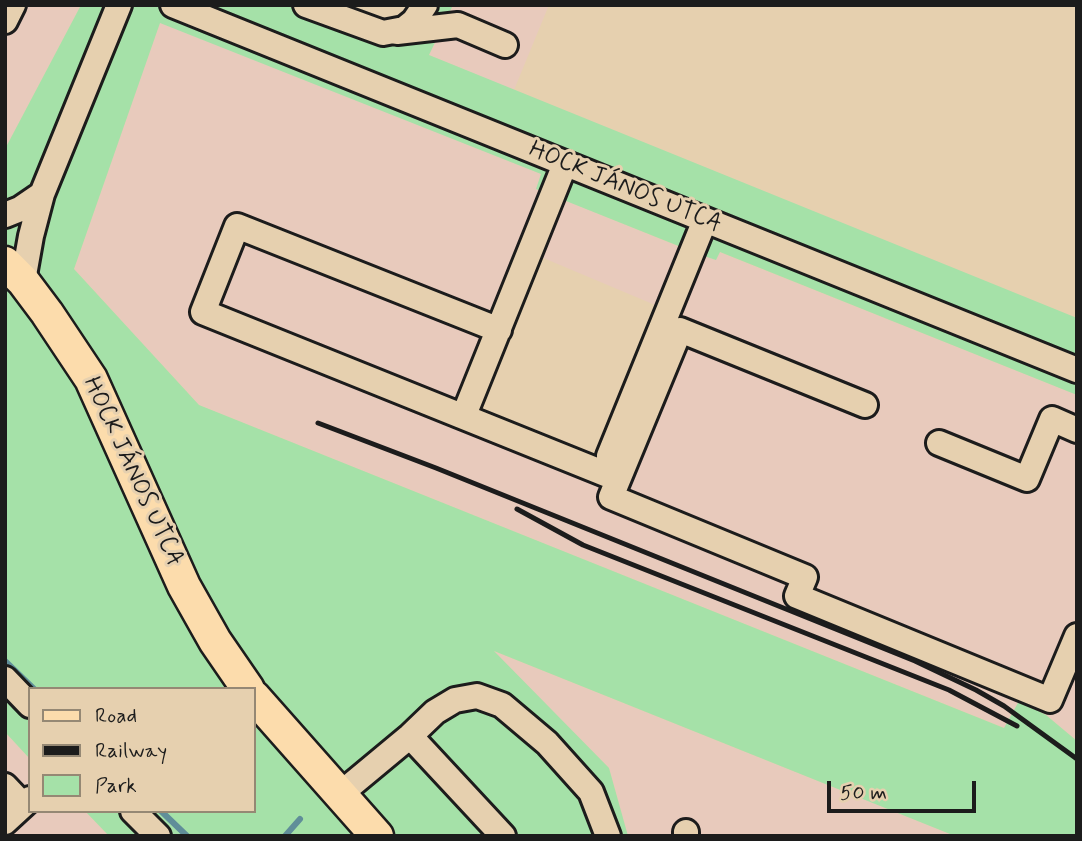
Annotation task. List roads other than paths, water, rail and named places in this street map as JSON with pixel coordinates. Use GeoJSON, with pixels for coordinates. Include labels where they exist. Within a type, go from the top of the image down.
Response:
{"type":"FeatureCollection","features":[{"type":"Feature","properties":{"kind":"main road","name":"HOCK JÁNOS UTCA"},"geometry":{"type":"LineString","coordinates":[[14,272],[72,348],[91,379],[184,586],[215,641],[246,687]]}},
{"type":"Feature","properties":{"kind":"main road"},"geometry":{"type":"LineString","coordinates":[[256,699],[377,836]]}},
{"type":"Feature","properties":{"kind":"street"},"geometry":{"type":"LineString","coordinates":[[5,22],[13,5]]}},
{"type":"Feature","properties":{"kind":"street"},"geometry":{"type":"LineString","coordinates":[[14,272],[31,236],[43,194],[119,5]]}},
{"type":"Feature","properties":{"kind":"street","name":"HOCK JÁNOS UTCA"},"geometry":{"type":"LineString","coordinates":[[173,5],[1077,370]]}},
{"type":"Feature","properties":{"kind":"street"},"geometry":{"type":"LineString","coordinates":[[306,5],[366,28],[393,33],[458,25],[505,45]]}},
{"type":"Feature","properties":{"kind":"street"},"geometry":{"type":"LineString","coordinates":[[393,33],[414,21],[425,5]]}},
{"type":"Feature","properties":{"kind":"street"},"geometry":{"type":"LineString","coordinates":[[464,415],[565,164]]}},
{"type":"Feature","properties":{"kind":"street"},"geometry":{"type":"LineString","coordinates":[[5,215],[43,194]]}},
{"type":"Feature","properties":{"kind":"street"},"geometry":{"type":"LineString","coordinates":[[705,220],[613,470],[611,497],[805,577],[797,596],[1050,700],[1077,636]]}},
{"type":"Feature","properties":{"kind":"street"},"geometry":{"type":"LineString","coordinates":[[499,330],[237,226],[203,312],[464,415],[613,470]]}},
{"type":"Feature","properties":{"kind":"street"},"geometry":{"type":"LineString","coordinates":[[613,470],[680,330],[865,405]]}},
{"type":"Feature","properties":{"kind":"street"},"geometry":{"type":"LineString","coordinates":[[939,443],[1027,480],[1052,419],[1077,430]]}},
{"type":"Feature","properties":{"kind":"street"},"geometry":{"type":"LineString","coordinates":[[9,683],[28,703]]}},
{"type":"Feature","properties":{"kind":"street"},"geometry":{"type":"LineString","coordinates":[[339,795],[435,712],[455,699],[477,696],[502,705],[547,743],[591,792],[608,836]]}},
{"type":"Feature","properties":{"kind":"street"},"geometry":{"type":"LineString","coordinates":[[410,736],[503,836]]}},
{"type":"Feature","properties":{"kind":"street"},"geometry":{"type":"LineString","coordinates":[[5,786],[27,802],[5,822]]}},
{"type":"Feature","properties":{"kind":"street"},"geometry":{"type":"LineString","coordinates":[[135,813],[158,836]]}},
{"type":"Feature","properties":{"kind":"waterway"},"geometry":{"type":"LineString","coordinates":[[5,661],[32,687]]}},
{"type":"Feature","properties":{"kind":"waterway"},"geometry":{"type":"LineString","coordinates":[[163,813],[187,836]]}},
{"type":"Feature","properties":{"kind":"waterway"},"geometry":{"type":"LineString","coordinates":[[285,836],[300,819]]}},
{"type":"Feature","properties":{"kind":"railway"},"geometry":{"type":"LineString","coordinates":[[318,423],[915,661],[1004,706],[1077,759]]}},
{"type":"Feature","properties":{"kind":"railway"},"geometry":{"type":"LineString","coordinates":[[517,509],[583,545],[949,690],[1017,726]]}}]}
